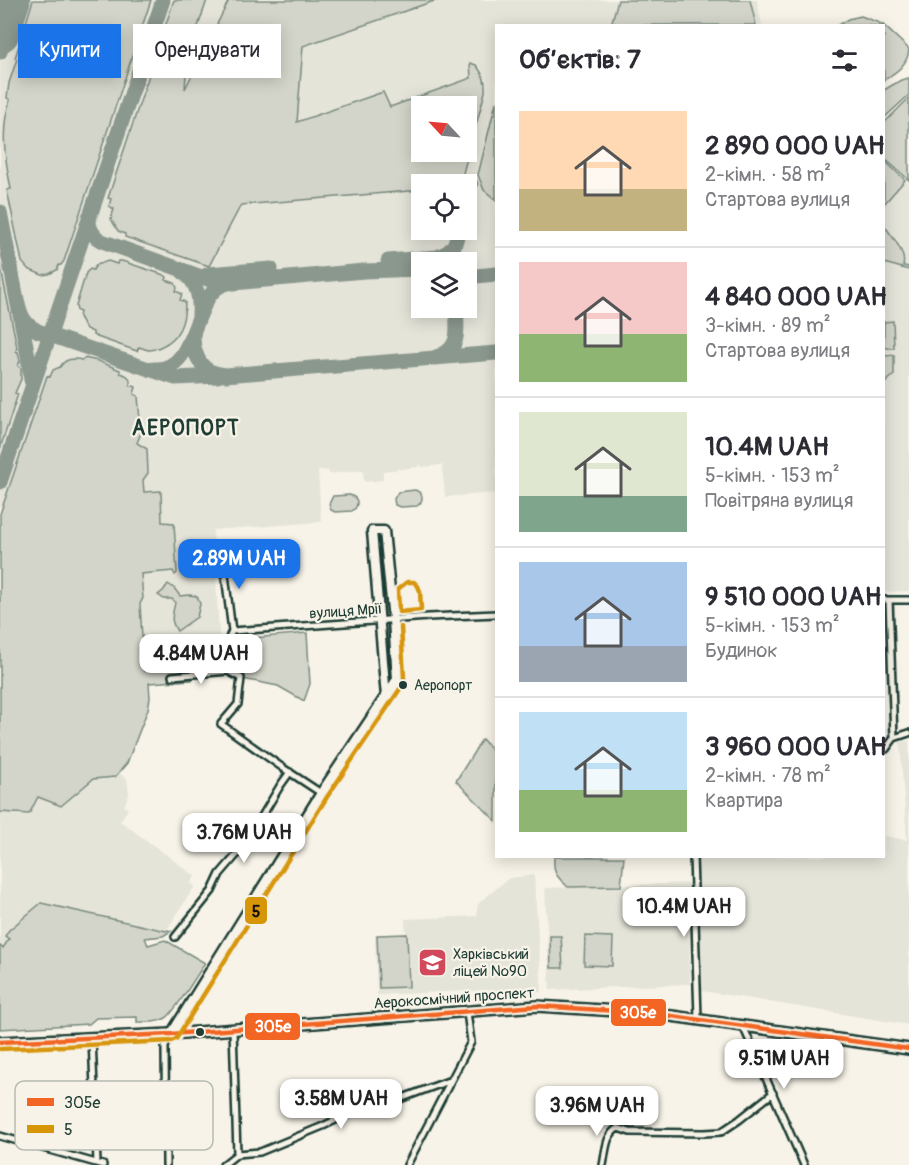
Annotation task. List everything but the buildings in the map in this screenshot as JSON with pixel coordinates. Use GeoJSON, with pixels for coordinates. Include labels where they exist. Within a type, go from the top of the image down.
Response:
{"type":"FeatureCollection","features":[{"type":"Feature","properties":{"kind":"highway","name":"Аерокосмічний проспект"},"geometry":{"type":"LineString","coordinates":[[0,1042],[171,1034],[537,1006],[698,1018],[909,1049]]}},
{"type":"Feature","properties":{"kind":"main road"},"geometry":{"type":"LineString","coordinates":[[171,1034],[321,793],[386,697],[397,679],[384,531],[372,531],[386,697]]}},
{"type":"Feature","properties":{"kind":"street"},"geometry":{"type":"LineString","coordinates":[[222,550],[232,631],[227,644],[228,671]]}},
{"type":"Feature","properties":{"kind":"street"},"geometry":{"type":"LineString","coordinates":[[894,738],[886,600],[909,600]]}},
{"type":"Feature","properties":{"kind":"street","name":"вулиця Мрії"},"geometry":{"type":"LineString","coordinates":[[232,631],[495,614]]}},
{"type":"Feature","properties":{"kind":"street"},"geometry":{"type":"LineString","coordinates":[[172,676],[228,671],[241,678],[238,704],[222,724],[321,793]]}},
{"type":"Feature","properties":{"kind":"street"},"geometry":{"type":"LineString","coordinates":[[885,749],[894,738],[909,733]]}},
{"type":"Feature","properties":{"kind":"street"},"geometry":{"type":"LineString","coordinates":[[175,937],[212,891],[220,874],[245,845],[290,772]]}},
{"type":"Feature","properties":{"kind":"street"},"geometry":{"type":"LineString","coordinates":[[693,858],[698,1018]]}},
{"type":"Feature","properties":{"kind":"street"},"geometry":{"type":"LineString","coordinates":[[407,1165],[471,1042],[467,1011]]}},
{"type":"Feature","properties":{"kind":"street"},"geometry":{"type":"LineString","coordinates":[[742,1026],[804,1165]]}},
{"type":"Feature","properties":{"kind":"street"},"geometry":{"type":"LineString","coordinates":[[232,1029],[237,1154]]}},
{"type":"Feature","properties":{"kind":"street"},"geometry":{"type":"LineString","coordinates":[[165,1081],[165,1047],[171,1034]]}},
{"type":"Feature","properties":{"kind":"street"},"geometry":{"type":"LineString","coordinates":[[92,1038],[95,1081]]}},
{"type":"Feature","properties":{"kind":"street"},"geometry":{"type":"LineString","coordinates":[[223,1165],[237,1154],[260,1152],[369,1104],[389,1103],[451,1080]]}},
{"type":"Feature","properties":{"kind":"street"},"geometry":{"type":"LineString","coordinates":[[603,1165],[608,1139],[612,1131],[618,1128],[630,1132],[721,1132],[773,1093]]}},
{"type":"Feature","properties":{"kind":"street"},"geometry":{"type":"LineString","coordinates":[[0,1136],[15,1140]]}},
{"type":"Feature","properties":{"kind":"street"},"geometry":{"type":"LineString","coordinates":[[50,1150],[100,1164]]}},
{"type":"Feature","properties":{"kind":"street"},"geometry":{"type":"LineString","coordinates":[[166,1150],[166,1165]]}},
{"type":"Feature","properties":{"kind":"shaded area"},"geometry":{"type":"Polygon","coordinates":[[[0,0],[757,0],[762,24],[495,24],[495,493],[445,497],[442,465],[422,467],[419,465],[418,467],[383,471],[383,480],[364,482],[363,470],[329,474],[329,471],[318,470],[321,522],[213,530],[221,665],[149,671],[148,709],[127,763],[118,773],[127,778],[129,794],[124,806],[128,809],[120,821],[195,876],[191,883],[195,886],[166,931],[40,903],[9,930],[9,939],[3,948],[0,946],[0,0]]]}},
{"type":"Feature","properties":{"kind":"shaded area"},"geometry":{"type":"Polygon","coordinates":[[[33,0],[151,0],[143,24],[133,24],[133,54],[64,261],[57,270],[42,275],[28,269],[22,262],[7,190],[11,189],[4,133],[10,100],[7,98],[9,83],[18,48],[18,78],[121,78],[121,24],[26,24],[33,0]]]}},
{"type":"Feature","properties":{"kind":"shaded area"},"geometry":{"type":"Polygon","coordinates":[[[174,0],[207,0],[199,24],[166,24],[174,0]]]}},
{"type":"Feature","properties":{"kind":"shaded area"},"geometry":{"type":"Polygon","coordinates":[[[229,0],[437,0],[303,46],[297,122],[383,92],[390,107],[411,99],[411,162],[466,162],[463,174],[411,174],[411,191],[241,205],[209,266],[125,237],[125,234],[118,231],[111,219],[114,209],[109,206],[111,199],[108,198],[148,78],[186,78],[185,89],[190,78],[281,78],[281,24],[217,24],[229,0]]]}},
{"type":"Feature","properties":{"kind":"shaded area"},"geometry":{"type":"Polygon","coordinates":[[[618,0],[750,0],[756,24],[611,24],[618,0]]]}},
{"type":"Feature","properties":{"kind":"shaded area"},"geometry":{"type":"Polygon","coordinates":[[[861,16],[882,24],[840,24],[861,16]]]}},
{"type":"Feature","properties":{"kind":"shaded area"},"geometry":{"type":"Polygon","coordinates":[[[885,27],[909,49],[904,64],[885,79],[885,27]]]}},
{"type":"Feature","properties":{"kind":"shaded area"},"geometry":{"type":"Polygon","coordinates":[[[470,63],[476,65],[484,77],[485,92],[477,121],[477,96],[421,96],[471,78],[470,63]]]}},
{"type":"Feature","properties":{"kind":"shaded area"},"geometry":{"type":"Polygon","coordinates":[[[909,78],[909,95],[885,117],[885,89],[909,78]]]}},
{"type":"Feature","properties":{"kind":"shaded area"},"geometry":{"type":"Polygon","coordinates":[[[909,98],[909,180],[885,159],[885,122],[909,98]]]}},
{"type":"Feature","properties":{"kind":"shaded area"},"geometry":{"type":"Polygon","coordinates":[[[495,106],[495,199],[484,190],[478,175],[495,106]]]}},
{"type":"Feature","properties":{"kind":"shaded area"},"geometry":{"type":"Polygon","coordinates":[[[885,161],[905,180],[885,203],[885,161]]]}},
{"type":"Feature","properties":{"kind":"shaded area"},"geometry":{"type":"Polygon","coordinates":[[[885,162],[909,183],[909,591],[885,592],[885,162]]]}},
{"type":"Feature","properties":{"kind":"shaded area"},"geometry":{"type":"Polygon","coordinates":[[[885,226],[901,250],[903,266],[909,267],[909,270],[885,263],[885,226]]]}},
{"type":"Feature","properties":{"kind":"shaded area"},"geometry":{"type":"Polygon","coordinates":[[[108,261],[117,264],[118,261],[122,261],[164,275],[167,277],[166,280],[175,283],[176,291],[182,294],[180,300],[185,302],[185,309],[177,334],[168,343],[152,350],[139,347],[137,351],[97,337],[86,329],[76,306],[86,273],[90,269],[93,270],[96,265],[108,261]]]}},
{"type":"Feature","properties":{"kind":"shaded area"},"geometry":{"type":"Polygon","coordinates":[[[0,264],[16,351],[20,361],[18,366],[21,368],[21,379],[0,449],[0,264]]]}},
{"type":"Feature","properties":{"kind":"shaded area"},"geometry":{"type":"Polygon","coordinates":[[[893,321],[894,348],[885,348],[885,322],[893,321]]]}},
{"type":"Feature","properties":{"kind":"shaded area"},"geometry":{"type":"Polygon","coordinates":[[[894,355],[894,375],[886,382],[885,382],[885,356],[894,355]]]}},
{"type":"Feature","properties":{"kind":"shaded area"},"geometry":{"type":"Polygon","coordinates":[[[84,358],[120,370],[120,373],[129,378],[130,385],[136,387],[134,394],[138,396],[141,433],[137,443],[147,449],[148,473],[143,480],[144,492],[161,491],[162,522],[174,523],[177,573],[175,575],[173,571],[141,574],[143,598],[140,604],[144,671],[191,667],[192,680],[149,683],[148,709],[127,763],[115,777],[93,779],[61,806],[38,797],[29,814],[0,812],[0,514],[47,376],[50,377],[53,370],[67,360],[84,358]]]}},
{"type":"Feature","properties":{"kind":"shaded area"},"geometry":{"type":"Polygon","coordinates":[[[415,490],[422,497],[417,506],[395,505],[394,499],[398,492],[415,490]]]}},
{"type":"Feature","properties":{"kind":"shaded area"},"geometry":{"type":"Polygon","coordinates":[[[350,495],[357,502],[352,511],[335,512],[331,510],[329,504],[333,496],[350,495]]]}},
{"type":"Feature","properties":{"kind":"shaded area"},"geometry":{"type":"Polygon","coordinates":[[[168,584],[180,596],[197,596],[200,604],[197,617],[177,631],[172,620],[175,602],[158,595],[168,584]]]}},
{"type":"Feature","properties":{"kind":"shaded area"},"geometry":{"type":"Polygon","coordinates":[[[307,633],[310,684],[304,701],[278,686],[243,679],[242,675],[230,669],[231,640],[307,633]]]}},
{"type":"Feature","properties":{"kind":"shaded area"},"geometry":{"type":"Polygon","coordinates":[[[482,739],[495,753],[495,820],[456,781],[482,739]]]}},
{"type":"Feature","properties":{"kind":"shaded area"},"geometry":{"type":"Polygon","coordinates":[[[909,741],[909,1025],[702,991],[697,858],[885,858],[885,836],[907,840],[900,742],[909,741]]]}},
{"type":"Feature","properties":{"kind":"shaded area"},"geometry":{"type":"Polygon","coordinates":[[[554,858],[624,858],[621,886],[568,887],[556,874],[554,858]]]}},
{"type":"Feature","properties":{"kind":"shaded area"},"geometry":{"type":"Polygon","coordinates":[[[534,875],[542,992],[490,995],[489,990],[377,995],[375,935],[406,933],[405,919],[477,916],[479,903],[509,878],[534,875]]]}},
{"type":"Feature","properties":{"kind":"shaded area"},"geometry":{"type":"Polygon","coordinates":[[[689,883],[690,984],[550,990],[545,888],[689,883]]]}},
{"type":"Feature","properties":{"kind":"shaded area"},"geometry":{"type":"Polygon","coordinates":[[[41,903],[171,931],[163,936],[145,938],[148,945],[165,940],[205,963],[170,1015],[163,1020],[137,1022],[137,1017],[96,1018],[89,1024],[0,1029],[0,946],[3,948],[9,939],[5,936],[9,930],[41,903]]]}},
{"type":"Feature","properties":{"kind":"shaded area"},"geometry":{"type":"Polygon","coordinates":[[[407,934],[409,987],[379,988],[377,935],[407,934]]]}},
{"type":"Feature","properties":{"kind":"shaded area"},"geometry":{"type":"Polygon","coordinates":[[[550,936],[561,936],[563,968],[551,968],[550,936]]]}},
{"type":"Feature","properties":{"kind":"shaded area"},"geometry":{"type":"Polygon","coordinates":[[[585,936],[613,937],[612,966],[584,965],[585,936]]]}},
{"type":"Feature","properties":{"kind":"taxiway"},"geometry":{"type":"LineString","coordinates":[[0,52],[13,0]]}},
{"type":"Feature","properties":{"kind":"taxiway"},"geometry":{"type":"LineString","coordinates":[[0,482],[163,0]]}},
{"type":"Feature","properties":{"kind":"taxiway"},"geometry":{"type":"LineString","coordinates":[[0,212],[31,380]]}},
{"type":"Feature","properties":{"kind":"taxiway"},"geometry":{"type":"LineString","coordinates":[[89,217],[91,231],[102,241],[210,280],[234,283],[364,271],[411,269]]}},
{"type":"Feature","properties":{"kind":"taxiway"},"geometry":{"type":"LineString","coordinates":[[452,252],[456,240]]}},
{"type":"Feature","properties":{"kind":"taxiway"},"geometry":{"type":"LineString","coordinates":[[388,261],[437,257],[448,252],[455,244]]}},
{"type":"Feature","properties":{"kind":"taxiway"},"geometry":{"type":"LineString","coordinates":[[208,274],[271,269]]}},
{"type":"Feature","properties":{"kind":"taxiway"},"geometry":{"type":"LineString","coordinates":[[183,272],[192,281],[197,291],[199,315]]}},
{"type":"Feature","properties":{"kind":"taxiway"},"geometry":{"type":"LineString","coordinates":[[477,276],[495,274]]}},
{"type":"Feature","properties":{"kind":"taxiway"},"geometry":{"type":"LineString","coordinates":[[154,369],[169,366],[180,358],[188,345],[207,299],[216,289],[228,283]]}},
{"type":"Feature","properties":{"kind":"taxiway"},"geometry":{"type":"LineString","coordinates":[[18,303],[24,320],[38,331],[175,378],[218,376]]}},
{"type":"Feature","properties":{"kind":"taxiway"},"geometry":{"type":"LineString","coordinates":[[436,357],[444,354],[454,344],[456,318]]}},
{"type":"Feature","properties":{"kind":"taxiway"},"geometry":{"type":"LineString","coordinates":[[194,330],[194,345],[202,365],[210,371],[225,375],[495,353]]}},
{"type":"Feature","properties":{"kind":"runway"},"geometry":{"type":"LineString","coordinates":[[0,33],[11,0]]}},
{"type":"Feature","properties":{"kind":"transit line","name":"5"},"geometry":{"type":"LineString","coordinates":[[407,582],[414,582],[418,586],[421,610],[399,612],[398,589],[407,582]]}},
{"type":"Feature","properties":{"kind":"transit line","name":"5"},"geometry":{"type":"LineString","coordinates":[[0,1049],[176,1039],[327,797],[404,683],[401,627]]}},
{"type":"Feature","properties":{"kind":"transit line","name":"305e"},"geometry":{"type":"LineString","coordinates":[[0,1042],[171,1034],[537,1006],[650,1013],[909,1049]]}},
{"type":"Feature","properties":{"kind":"place","name":"Аеропорт"},"geometry":{"type":"Point","coordinates":[403,685]}},
{"type":"Feature","properties":{"kind":"place","name":"Харківський ліцей №90"},"geometry":{"type":"Point","coordinates":[432,963]}},
{"type":"Feature","properties":{"kind":"district","name":"АЕРОПОРТ"},"geometry":{"type":"Point","coordinates":[186,428]}}]}
